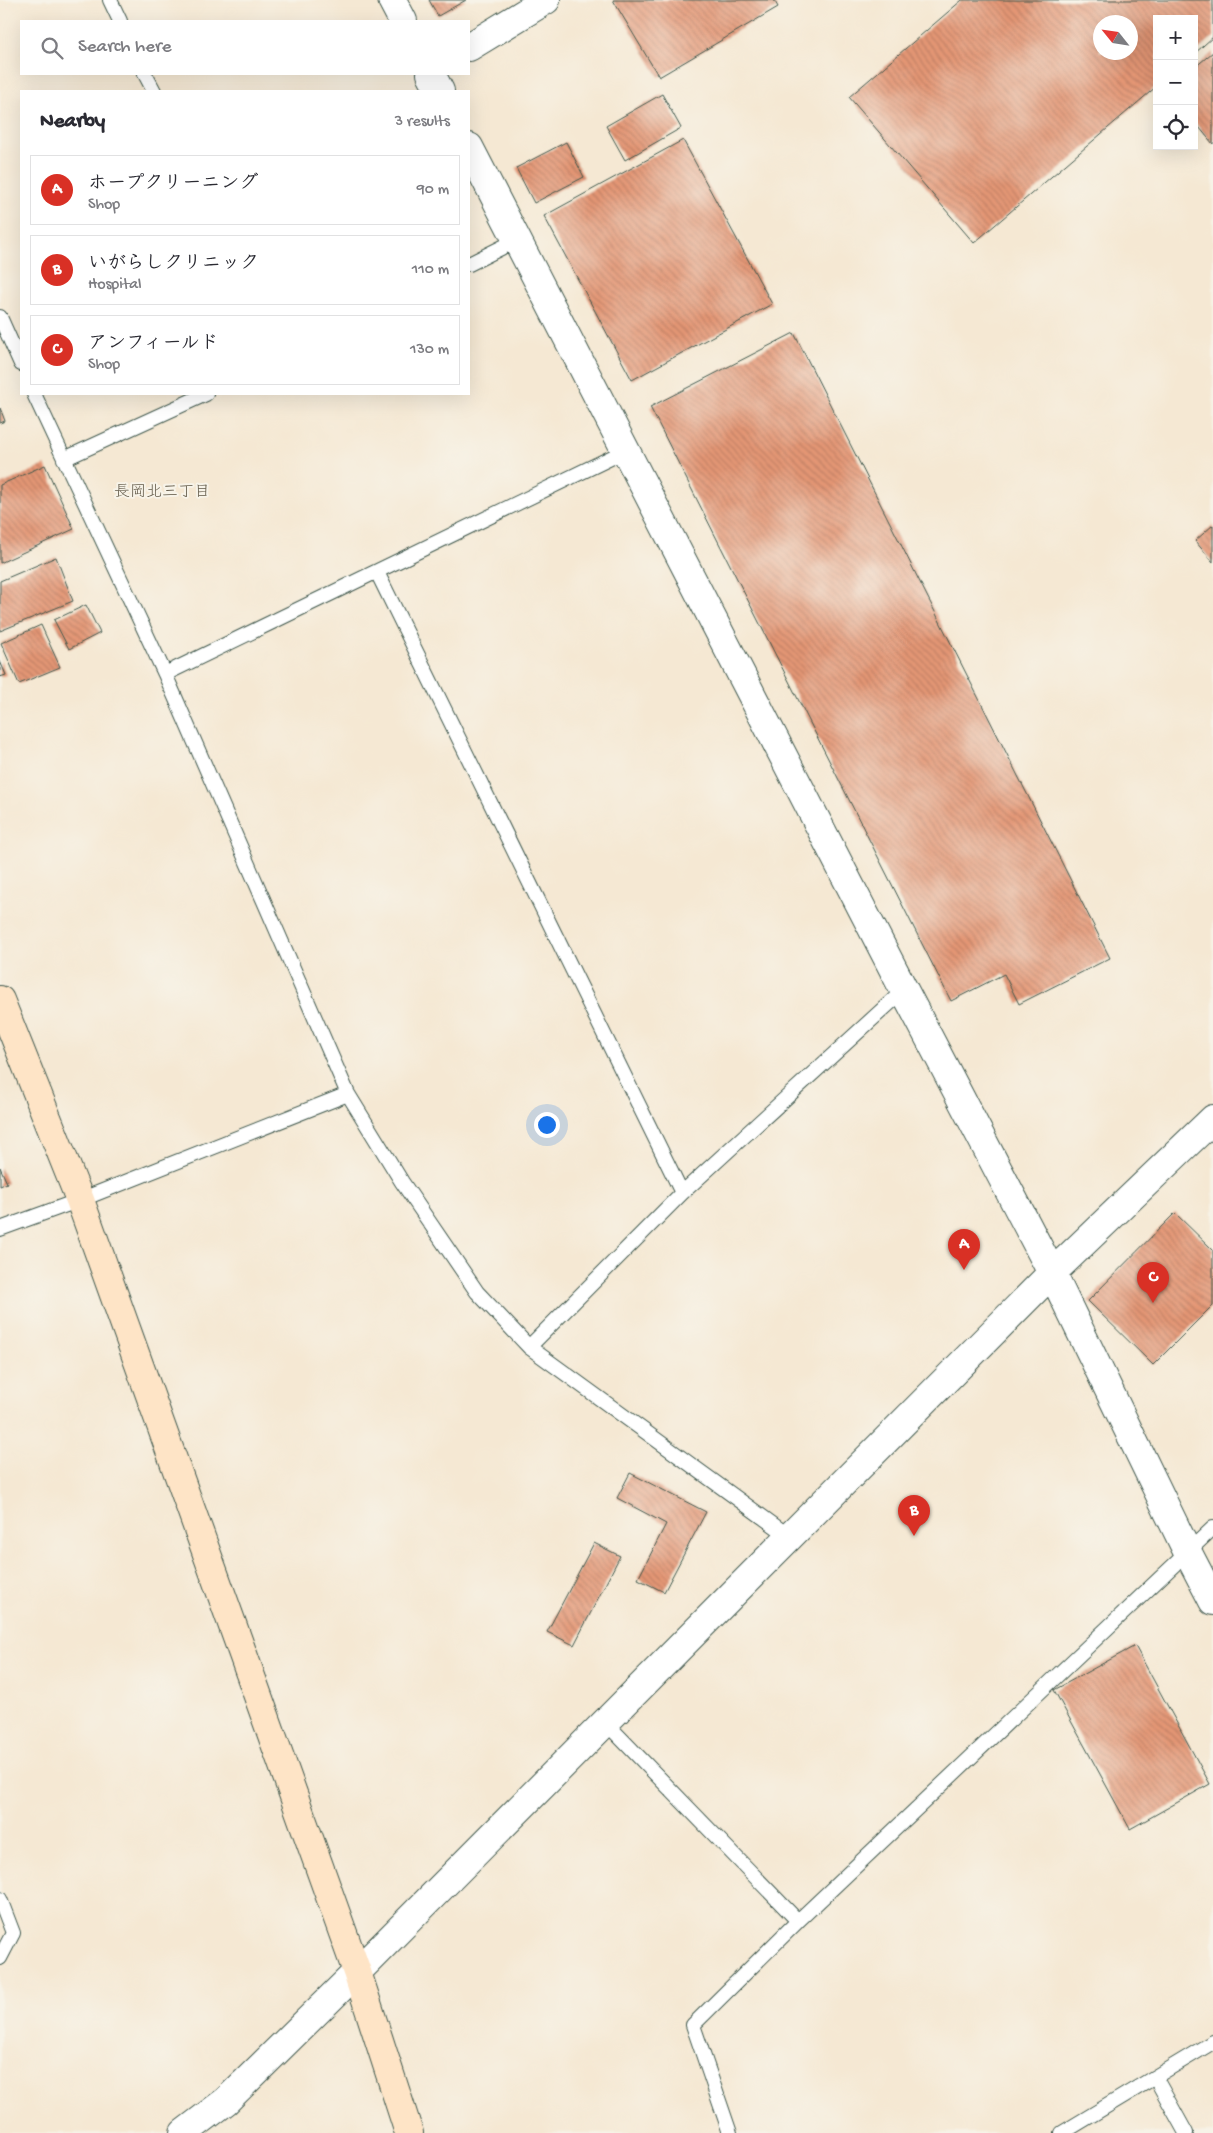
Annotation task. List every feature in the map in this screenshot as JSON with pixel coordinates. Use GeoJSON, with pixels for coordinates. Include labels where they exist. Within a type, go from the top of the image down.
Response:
{"type":"FeatureCollection","features":[{"type":"Feature","properties":{"kind":"street"},"geometry":{"type":"LineString","coordinates":[[392,0],[402,20]]}},
{"type":"Feature","properties":{"kind":"street"},"geometry":{"type":"LineString","coordinates":[[470,46],[546,0]]}},
{"type":"Feature","properties":{"kind":"street"},"geometry":{"type":"LineString","coordinates":[[432,75],[439,90]]}},
{"type":"Feature","properties":{"kind":"street"},"geometry":{"type":"LineString","coordinates":[[470,149],[1052,1273],[1213,1601]]}},
{"type":"Feature","properties":{"kind":"street"},"geometry":{"type":"LineString","coordinates":[[0,1000],[80,1200],[357,1972],[410,2133]]}},
{"type":"Feature","properties":{"kind":"street"},"geometry":{"type":"LineString","coordinates":[[184,2133],[226,2101],[357,1972],[606,1724],[1052,1273],[1213,1119]]}},
{"type":"Feature","properties":{"kind":"lane"},"geometry":{"type":"LineString","coordinates":[[110,0],[120,20]]}},
{"type":"Feature","properties":{"kind":"lane"},"geometry":{"type":"LineString","coordinates":[[146,75],[153,90]]}},
{"type":"Feature","properties":{"kind":"lane"},"geometry":{"type":"LineString","coordinates":[[470,264],[517,240]]}},
{"type":"Feature","properties":{"kind":"lane"},"geometry":{"type":"LineString","coordinates":[[0,317],[20,362]]}},
{"type":"Feature","properties":{"kind":"lane"},"geometry":{"type":"LineString","coordinates":[[34,395],[166,674],[348,1094],[402,1182],[477,1292],[529,1347],[790,1537]]}},
{"type":"Feature","properties":{"kind":"lane"},"geometry":{"type":"LineString","coordinates":[[64,459],[204,395]]}},
{"type":"Feature","properties":{"kind":"lane"},"geometry":{"type":"LineString","coordinates":[[166,674],[626,450]]}},
{"type":"Feature","properties":{"kind":"lane"},"geometry":{"type":"LineString","coordinates":[[376,572],[682,1193]]}},
{"type":"Feature","properties":{"kind":"lane"},"geometry":{"type":"LineString","coordinates":[[529,1347],[682,1193],[904,990]]}},
{"type":"Feature","properties":{"kind":"lane"},"geometry":{"type":"LineString","coordinates":[[0,1229],[80,1200],[348,1094]]}},
{"type":"Feature","properties":{"kind":"lane"},"geometry":{"type":"LineString","coordinates":[[730,2133],[693,2025],[798,1921],[1213,1528]]}},
{"type":"Feature","properties":{"kind":"lane"},"geometry":{"type":"LineString","coordinates":[[606,1724],[798,1921]]}},
{"type":"Feature","properties":{"kind":"lane"},"geometry":{"type":"LineString","coordinates":[[0,1899],[13,1933],[0,1958]]}},
{"type":"Feature","properties":{"kind":"lane"},"geometry":{"type":"LineString","coordinates":[[1062,2133],[1213,2042]]}},
{"type":"Feature","properties":{"kind":"lane"},"geometry":{"type":"LineString","coordinates":[[1155,2077],[1186,2133]]}},
{"type":"Feature","properties":{"kind":"building"},"geometry":{"type":"Polygon","coordinates":[[[429,0],[466,0],[438,16],[429,0]]]}},
{"type":"Feature","properties":{"kind":"building"},"geometry":{"type":"Polygon","coordinates":[[[613,0],[774,0],[778,7],[659,77],[613,0]]]}},
{"type":"Feature","properties":{"kind":"building"},"geometry":{"type":"Polygon","coordinates":[[[962,0],[1213,0],[1213,37],[1198,50],[1198,15],[1153,15],[1153,89],[974,243],[849,97],[962,0]]]}},
{"type":"Feature","properties":{"kind":"building"},"geometry":{"type":"Polygon","coordinates":[[[1213,52],[1213,144],[1198,126],[1198,65],[1213,52]]]}},
{"type":"Feature","properties":{"kind":"building"},"geometry":{"type":"Polygon","coordinates":[[[662,94],[681,128],[625,160],[606,126],[662,94]]]}},
{"type":"Feature","properties":{"kind":"building"},"geometry":{"type":"Polygon","coordinates":[[[683,140],[772,304],[632,380],[544,216],[683,140]]]}},
{"type":"Feature","properties":{"kind":"building"},"geometry":{"type":"Polygon","coordinates":[[[566,142],[584,177],[534,203],[516,168],[566,142]]]}},
{"type":"Feature","properties":{"kind":"building"},"geometry":{"type":"Polygon","coordinates":[[[794,333],[1110,958],[1019,1004],[1004,974],[951,1001],[650,407],[794,333]]]}},
{"type":"Feature","properties":{"kind":"building"},"geometry":{"type":"Polygon","coordinates":[[[0,408],[5,421],[0,423],[0,408]]]}},
{"type":"Feature","properties":{"kind":"building"},"geometry":{"type":"Polygon","coordinates":[[[45,465],[74,529],[0,563],[0,485],[45,465]]]}},
{"type":"Feature","properties":{"kind":"building"},"geometry":{"type":"Polygon","coordinates":[[[1213,525],[1213,562],[1195,541],[1213,525]]]}},
{"type":"Feature","properties":{"kind":"building"},"geometry":{"type":"Polygon","coordinates":[[[56,557],[73,601],[0,631],[0,581],[56,557]]]}},
{"type":"Feature","properties":{"kind":"building"},"geometry":{"type":"Polygon","coordinates":[[[86,605],[100,633],[69,649],[54,620],[86,605]]]}},
{"type":"Feature","properties":{"kind":"building"},"geometry":{"type":"Polygon","coordinates":[[[41,625],[60,667],[19,684],[1,643],[41,625]]]}},
{"type":"Feature","properties":{"kind":"building"},"geometry":{"type":"Polygon","coordinates":[[[0,661],[6,675],[0,677],[0,661]]]}},
{"type":"Feature","properties":{"kind":"building"},"geometry":{"type":"Polygon","coordinates":[[[0,1167],[7,1183],[0,1186],[0,1167]]]}},
{"type":"Feature","properties":{"kind":"building"},"geometry":{"type":"Polygon","coordinates":[[[1175,1213],[1213,1250],[1213,1305],[1153,1365],[1088,1301],[1175,1213]]]}},
{"type":"Feature","properties":{"kind":"building"},"geometry":{"type":"Polygon","coordinates":[[[630,1473],[706,1512],[664,1592],[638,1579],[666,1524],[617,1498],[630,1473]]]}},
{"type":"Feature","properties":{"kind":"building"},"geometry":{"type":"Polygon","coordinates":[[[594,1543],[620,1556],[574,1645],[547,1632],[594,1543]]]}},
{"type":"Feature","properties":{"kind":"building"},"geometry":{"type":"Polygon","coordinates":[[[1135,1646],[1210,1784],[1130,1829],[1054,1690],[1135,1646]]]}},
{"type":"Feature","properties":{"kind":"place","name":"ホープクリーニング"},"geometry":{"type":"Point","coordinates":[964,1270]}},
{"type":"Feature","properties":{"kind":"place","name":"アンフィールド"},"geometry":{"type":"Point","coordinates":[1153,1303]}},
{"type":"Feature","properties":{"kind":"place","name":"いがらしクリニック"},"geometry":{"type":"Point","coordinates":[914,1536]}},
{"type":"Feature","properties":{"kind":"district","name":"長岡北三丁目"},"geometry":{"type":"Point","coordinates":[162,490]}}]}
